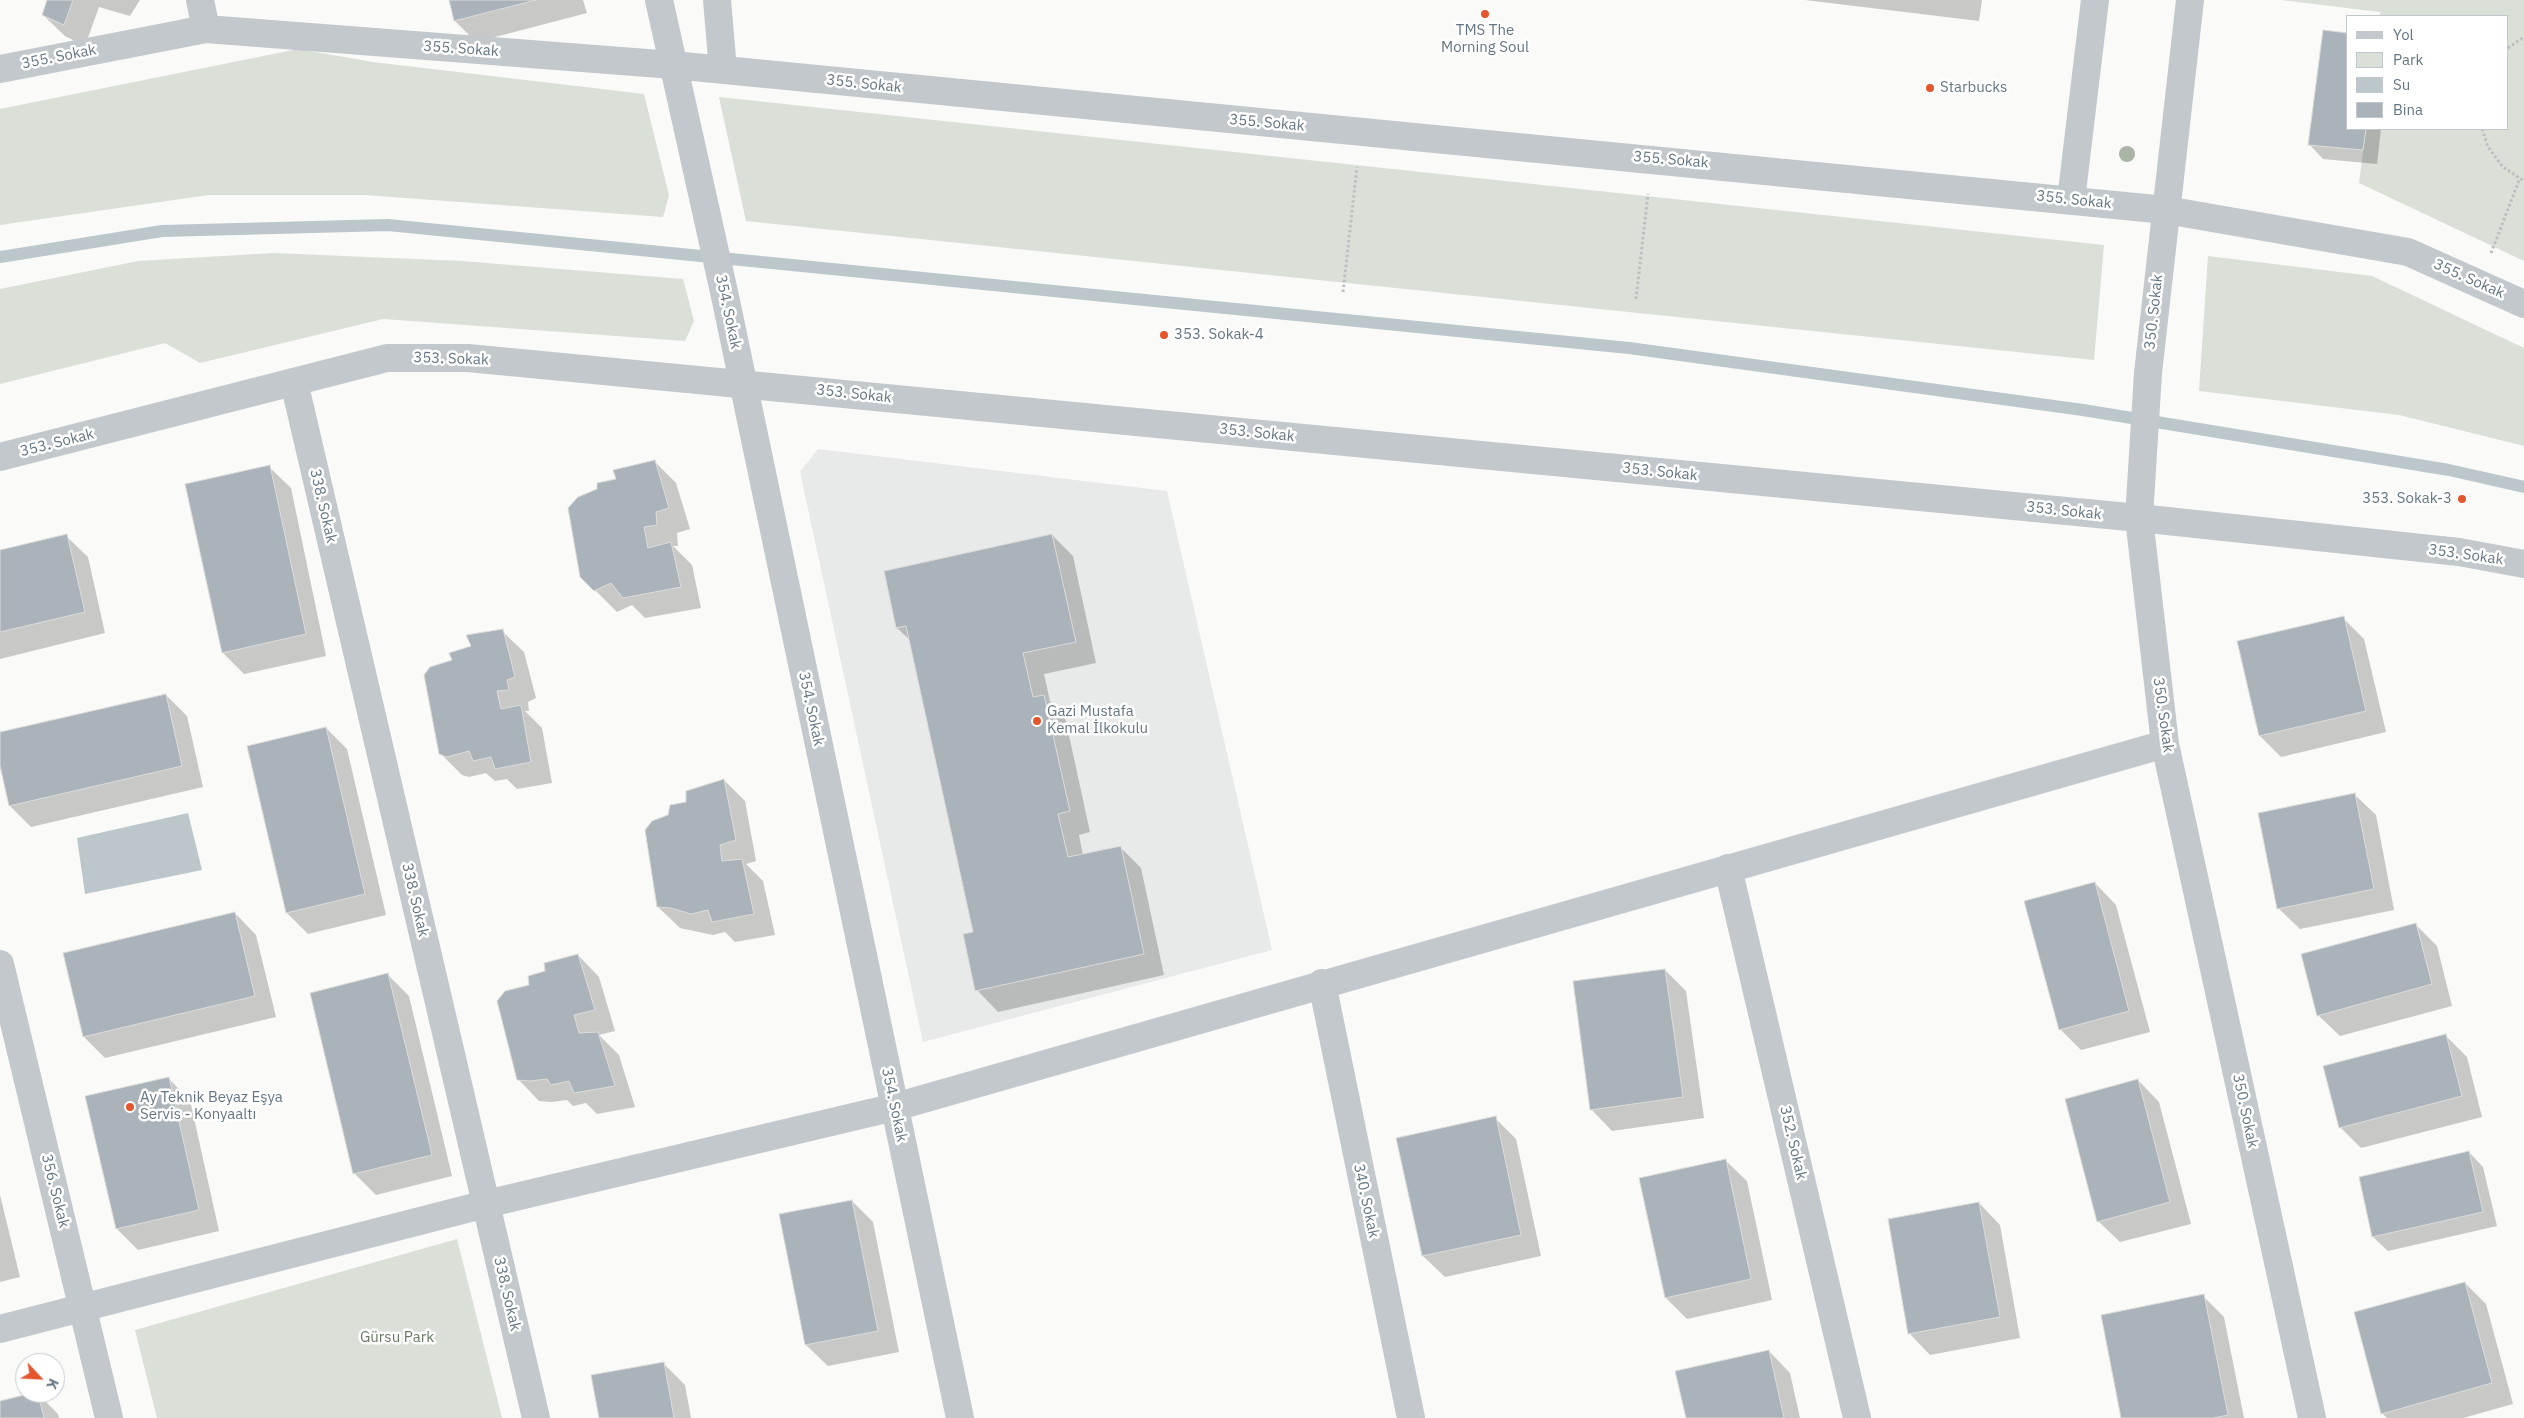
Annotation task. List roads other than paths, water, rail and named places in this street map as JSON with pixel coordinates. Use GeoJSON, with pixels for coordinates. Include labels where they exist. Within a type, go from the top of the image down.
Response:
{"type":"FeatureCollection","features":[{"type":"Feature","properties":{"kind":"street"},"geometry":{"type":"LineString","coordinates":[[200,0],[206,30]]}},
{"type":"Feature","properties":{"kind":"street","name":"354. Sokak"},"geometry":{"type":"LineString","coordinates":[[659,0],[726,301],[960,1418]]}},
{"type":"Feature","properties":{"kind":"street"},"geometry":{"type":"LineString","coordinates":[[717,0],[723,70]]}},
{"type":"Feature","properties":{"kind":"street"},"geometry":{"type":"LineString","coordinates":[[2071,200],[2095,0]]}},
{"type":"Feature","properties":{"kind":"street","name":"350. Sokak"},"geometry":{"type":"LineString","coordinates":[[2190,0],[2148,373],[2141,457],[2139,518],[2165,744],[2312,1418]]}},
{"type":"Feature","properties":{"kind":"street","name":"355. Sokak"},"geometry":{"type":"LineString","coordinates":[[0,68],[206,30],[673,65],[2166,210],[2408,252],[2524,304]]}},
{"type":"Feature","properties":{"kind":"street","name":"353. Sokak"},"geometry":{"type":"LineString","coordinates":[[0,457],[387,358],[468,358],[2139,518],[2459,552],[2524,564]]}},
{"type":"Feature","properties":{"kind":"street","name":"338. Sokak"},"geometry":{"type":"LineString","coordinates":[[294,382],[536,1418]]}},
{"type":"Feature","properties":{"kind":"street"},"geometry":{"type":"LineString","coordinates":[[0,1329],[486,1204],[895,1107],[1322,983],[2165,744]]}},
{"type":"Feature","properties":{"kind":"street","name":"352. Sokak"},"geometry":{"type":"LineString","coordinates":[[1728,868],[1857,1418]]}},
{"type":"Feature","properties":{"kind":"street","name":"356. Sokak"},"geometry":{"type":"LineString","coordinates":[[0,964],[109,1418]]}},
{"type":"Feature","properties":{"kind":"street","name":"340. Sokak"},"geometry":{"type":"LineString","coordinates":[[1322,983],[1410,1418]]}},
{"type":"Feature","properties":{"kind":"water"},"geometry":{"type":"Polygon","coordinates":[[[188,813],[202,870],[85,894],[77,838],[188,813]]]}},
{"type":"Feature","properties":{"kind":"waterway"},"geometry":{"type":"LineString","coordinates":[[0,257],[162,231],[388,225],[1629,348],[2083,410],[2449,470],[2524,487]]}},
{"type":"Feature","properties":{"kind":"place","name":"TMS The Morning Soul"},"geometry":{"type":"Point","coordinates":[1485,14]}},
{"type":"Feature","properties":{"kind":"place","name":"Starbucks"},"geometry":{"type":"Point","coordinates":[1930,88]}},
{"type":"Feature","properties":{"kind":"place","name":"353. Sokak-4"},"geometry":{"type":"Point","coordinates":[1164,335]}},
{"type":"Feature","properties":{"kind":"place","name":"353. Sokak-3"},"geometry":{"type":"Point","coordinates":[2462,499]}},
{"type":"Feature","properties":{"kind":"place","name":"Gazi Mustafa Kemal İlkokulu"},"geometry":{"type":"Point","coordinates":[1037,721]}},
{"type":"Feature","properties":{"kind":"place","name":"Ay Teknik Beyaz Eşya Servis - Konyaaltı"},"geometry":{"type":"Point","coordinates":[130,1107]}},
{"type":"Feature","properties":{"kind":"park label","name":"Gürsu Park"},"geometry":{"type":"Point","coordinates":[397,1338]}}]}
